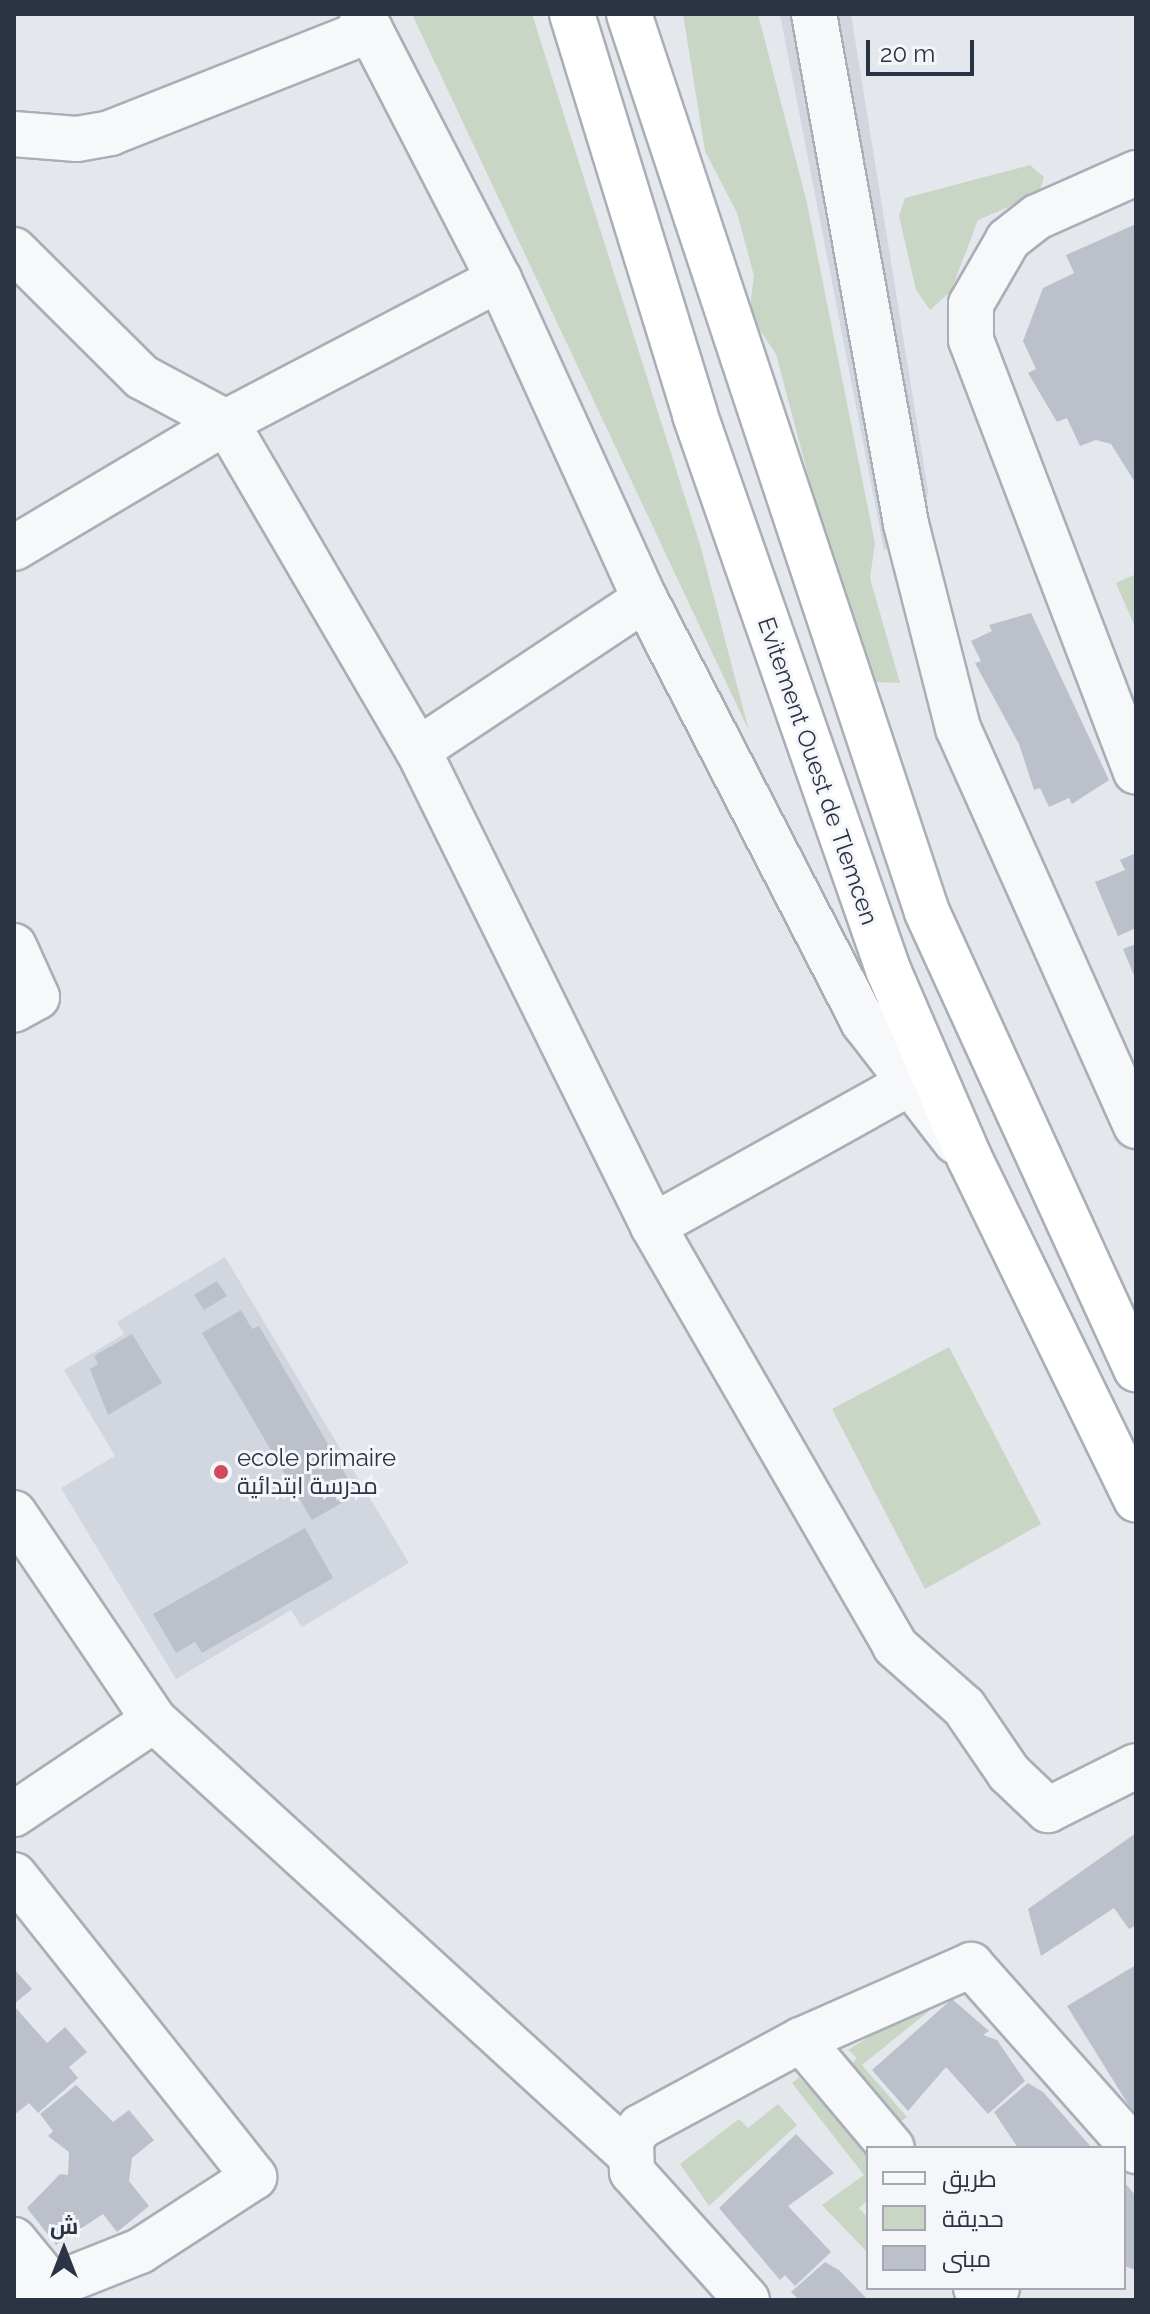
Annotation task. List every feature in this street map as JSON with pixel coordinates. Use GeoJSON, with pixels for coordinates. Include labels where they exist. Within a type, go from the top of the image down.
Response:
{"type":"FeatureCollection","features":[{"type":"Feature","properties":{"kind":"highway","name":"Evitement Ouest de Tlemcen"},"geometry":{"type":"LineString","coordinates":[[572,14],[803,734],[889,972],[969,1157],[1136,1499]]}},
{"type":"Feature","properties":{"kind":"highway"},"geometry":{"type":"LineString","coordinates":[[629,14],[927,912],[1136,1369]]}},
{"type":"Feature","properties":{"kind":"street"},"geometry":{"type":"LineString","coordinates":[[814,14],[906,524],[958,728],[1136,1126]]}},
{"type":"Feature","properties":{"kind":"street"},"geometry":{"type":"LineString","coordinates":[[14,134],[77,139],[110,133],[366,22],[499,279],[645,599],[864,1023],[908,1084],[969,1157]]}},
{"type":"Feature","properties":{"kind":"street"},"geometry":{"type":"LineString","coordinates":[[1136,173],[1037,217],[1008,240],[971,304],[971,340],[1120,674],[1136,772]]}},
{"type":"Feature","properties":{"kind":"street"},"geometry":{"type":"LineString","coordinates":[[14,250],[142,377],[226,422],[418,750],[653,1226],[895,1646],[964,1707],[1009,1773],[1048,1810],[1136,1766]]}},
{"type":"Feature","properties":{"kind":"street"},"geometry":{"type":"LineString","coordinates":[[14,548],[226,422],[499,279]]}},
{"type":"Feature","properties":{"kind":"street"},"geometry":{"type":"LineString","coordinates":[[418,750],[645,599]]}},
{"type":"Feature","properties":{"kind":"street"},"geometry":{"type":"LineString","coordinates":[[14,946],[37,997],[14,1010]]}},
{"type":"Feature","properties":{"kind":"street"},"geometry":{"type":"LineString","coordinates":[[653,1226],[908,1084]]}},
{"type":"Feature","properties":{"kind":"street"},"geometry":{"type":"LineString","coordinates":[[14,1513],[154,1720],[629,2154]]}},
{"type":"Feature","properties":{"kind":"street"},"geometry":{"type":"LineString","coordinates":[[14,1814],[154,1720]]}},
{"type":"Feature","properties":{"kind":"street"},"geometry":{"type":"LineString","coordinates":[[14,1875],[254,2177],[140,2251],[33,2291],[14,2240]]}},
{"type":"Feature","properties":{"kind":"street"},"geometry":{"type":"LineString","coordinates":[[747,2300],[632,2172],[629,2154],[640,2127],[801,2040],[971,1965],[1136,2151]]}},
{"type":"Feature","properties":{"kind":"street"},"geometry":{"type":"LineString","coordinates":[[801,2040],[890,2146]]}},
{"type":"Feature","properties":{"kind":"shaded area"},"geometry":{"type":"Polygon","coordinates":[[[780,14],[851,14],[928,491],[923,531],[884,550],[780,14]]]}},
{"type":"Feature","properties":{"kind":"shaded area","name":"ecole primaire مدرسة ابتدائية"},"geometry":{"type":"Polygon","coordinates":[[[225,1257],[409,1563],[302,1627],[291,1610],[176,1679],[61,1488],[115,1456],[64,1370],[124,1334],[117,1322],[225,1257]]]}},
{"type":"Feature","properties":{"kind":"green space"},"geometry":{"type":"Polygon","coordinates":[[[412,14],[532,14],[701,548],[749,731],[412,14]]]}},
{"type":"Feature","properties":{"kind":"green space"},"geometry":{"type":"Polygon","coordinates":[[[683,14],[758,14],[807,203],[875,543],[870,578],[900,683],[875,682],[821,524],[776,354],[749,314],[754,276],[737,213],[705,151],[683,14]]]}},
{"type":"Feature","properties":{"kind":"green space"},"geometry":{"type":"Polygon","coordinates":[[[1030,165],[1044,177],[1039,194],[978,220],[951,291],[930,310],[916,290],[899,216],[905,198],[1030,165]]]}},
{"type":"Feature","properties":{"kind":"green space"},"geometry":{"type":"Polygon","coordinates":[[[1136,574],[1136,629],[1116,583],[1136,574]]]}},
{"type":"Feature","properties":{"kind":"green space"},"geometry":{"type":"Polygon","coordinates":[[[949,1347],[1041,1524],[925,1589],[832,1409],[949,1347]]]}},
{"type":"Feature","properties":{"kind":"green space"},"geometry":{"type":"Polygon","coordinates":[[[946,1988],[950,1994],[862,2065],[907,2117],[897,2124],[847,2068],[857,2058],[848,2050],[946,1988]]]}},
{"type":"Feature","properties":{"kind":"green space"},"geometry":{"type":"Polygon","coordinates":[[[799,2077],[866,2151],[866,2202],[859,2208],[866,2216],[866,2251],[822,2205],[864,2175],[792,2083],[799,2077]]]}},
{"type":"Feature","properties":{"kind":"green space"},"geometry":{"type":"Polygon","coordinates":[[[778,2104],[797,2125],[709,2206],[680,2164],[739,2119],[748,2128],[778,2104]]]}},
{"type":"Feature","properties":{"kind":"building"},"geometry":{"type":"Polygon","coordinates":[[[1136,224],[1136,484],[1111,444],[1096,440],[1080,446],[1067,418],[1057,422],[1028,373],[1036,369],[1023,341],[1043,288],[1074,273],[1066,255],[1136,224]]]}},
{"type":"Feature","properties":{"kind":"building"},"geometry":{"type":"Polygon","coordinates":[[[1031,613],[1109,780],[1072,804],[1069,798],[1049,807],[1040,788],[1034,790],[1019,744],[975,663],[981,661],[971,641],[992,631],[989,625],[1031,613]]]}},
{"type":"Feature","properties":{"kind":"building"},"geometry":{"type":"Polygon","coordinates":[[[1136,853],[1136,928],[1118,936],[1095,882],[1125,870],[1120,860],[1136,853]]]}},
{"type":"Feature","properties":{"kind":"building"},"geometry":{"type":"Polygon","coordinates":[[[1136,944],[1136,980],[1123,949],[1136,944]]]}},
{"type":"Feature","properties":{"kind":"building"},"geometry":{"type":"Polygon","coordinates":[[[217,1281],[227,1296],[204,1310],[194,1295],[217,1281]]]}},
{"type":"Feature","properties":{"kind":"building"},"geometry":{"type":"Polygon","coordinates":[[[241,1310],[252,1329],[259,1326],[357,1494],[312,1520],[202,1333],[241,1310]]]}},
{"type":"Feature","properties":{"kind":"building"},"geometry":{"type":"Polygon","coordinates":[[[132,1334],[162,1383],[108,1415],[90,1369],[98,1364],[94,1356],[132,1334]]]}},
{"type":"Feature","properties":{"kind":"building"},"geometry":{"type":"Polygon","coordinates":[[[305,1528],[333,1578],[202,1653],[195,1642],[176,1653],[153,1614],[305,1528]]]}},
{"type":"Feature","properties":{"kind":"building"},"geometry":{"type":"Polygon","coordinates":[[[1136,1833],[1136,1925],[1129,1929],[1114,1908],[1041,1956],[1028,1909],[1136,1833]]]}},
{"type":"Feature","properties":{"kind":"building"},"geometry":{"type":"Polygon","coordinates":[[[1136,1965],[1136,2117],[1067,2006],[1136,1965]]]}},
{"type":"Feature","properties":{"kind":"building"},"geometry":{"type":"Polygon","coordinates":[[[14,1969],[32,1989],[14,2004],[14,1969]]]}},
{"type":"Feature","properties":{"kind":"building"},"geometry":{"type":"Polygon","coordinates":[[[952,1999],[989,2031],[983,2035],[997,2040],[1025,2081],[988,2114],[946,2067],[908,2111],[872,2070],[952,1999]]]}},
{"type":"Feature","properties":{"kind":"building"},"geometry":{"type":"Polygon","coordinates":[[[14,2006],[47,2043],[65,2027],[87,2052],[69,2067],[78,2078],[38,2113],[29,2103],[14,2115],[14,2006]]]}},
{"type":"Feature","properties":{"kind":"building"},"geometry":{"type":"Polygon","coordinates":[[[1028,2083],[1043,2092],[1090,2146],[1017,2146],[994,2112],[1028,2083]]]}},
{"type":"Feature","properties":{"kind":"building"},"geometry":{"type":"Polygon","coordinates":[[[76,2085],[113,2122],[129,2110],[154,2140],[132,2158],[129,2181],[149,2206],[117,2232],[103,2214],[56,2245],[27,2208],[60,2174],[68,2175],[69,2152],[48,2136],[53,2131],[40,2114],[76,2085]]]}},
{"type":"Feature","properties":{"kind":"building"},"geometry":{"type":"Polygon","coordinates":[[[796,2134],[834,2173],[788,2206],[831,2252],[795,2286],[785,2275],[780,2280],[719,2208],[796,2134]]]}},
{"type":"Feature","properties":{"kind":"building"},"geometry":{"type":"Polygon","coordinates":[[[1126,2184],[1136,2196],[1136,2270],[1126,2267],[1126,2184]]]}},
{"type":"Feature","properties":{"kind":"building"},"geometry":{"type":"Polygon","coordinates":[[[825,2262],[839,2270],[868,2300],[799,2300],[791,2292],[825,2262]]]}},
{"type":"Feature","properties":{"kind":"place","name":"ecole primaire مدرسة ابتدائية"},"geometry":{"type":"Point","coordinates":[221,1472]}}]}
